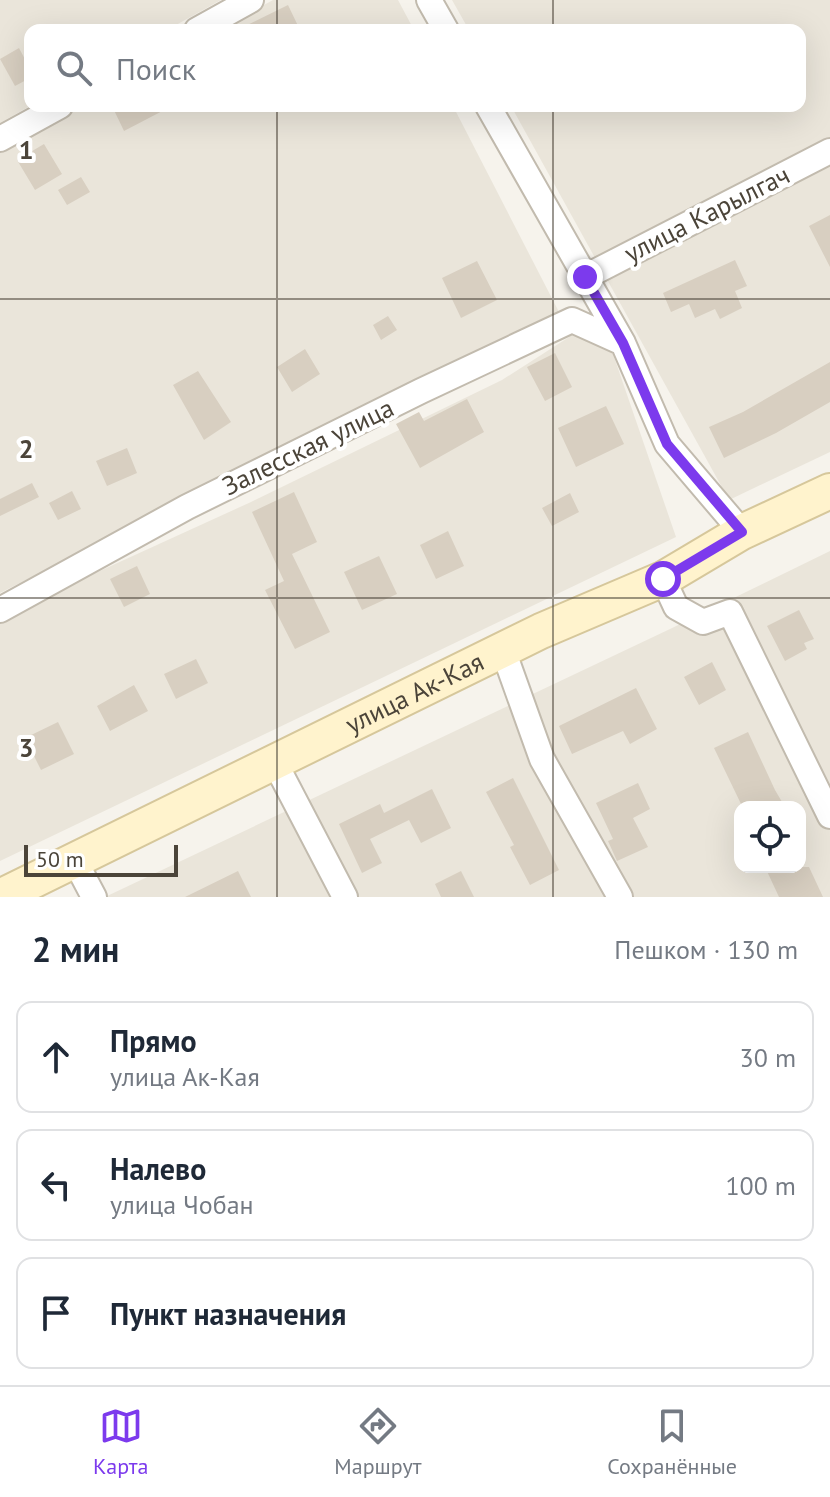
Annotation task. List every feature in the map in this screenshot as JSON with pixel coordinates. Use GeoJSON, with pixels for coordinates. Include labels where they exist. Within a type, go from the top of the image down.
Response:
{"type":"FeatureCollection","features":[{"type":"Feature","properties":{"kind":"main road","name":"улица Ак-Кая"},"geometry":{"type":"LineString","coordinates":[[0,897],[541,631],[663,579],[742,532],[830,491]]}},
{"type":"Feature","properties":{"kind":"street"},"geometry":{"type":"LineString","coordinates":[[208,24],[251,0]]}},
{"type":"Feature","properties":{"kind":"street"},"geometry":{"type":"LineString","coordinates":[[429,0],[443,24]]}},
{"type":"Feature","properties":{"kind":"street"},"geometry":{"type":"LineString","coordinates":[[0,139],[49,112]]}},
{"type":"Feature","properties":{"kind":"street"},"geometry":{"type":"LineString","coordinates":[[491,112],[623,343],[667,444],[742,532]]}},
{"type":"Feature","properties":{"kind":"street","name":"улица Карылгач"},"geometry":{"type":"LineString","coordinates":[[585,277],[830,151]]}},
{"type":"Feature","properties":{"kind":"street","name":"Залесская улица"},"geometry":{"type":"LineString","coordinates":[[0,610],[187,507],[572,320],[623,343]]}},
{"type":"Feature","properties":{"kind":"street"},"geometry":{"type":"LineString","coordinates":[[663,579],[676,607],[703,622],[730,612],[830,816]]}},
{"type":"Feature","properties":{"kind":"street"},"geometry":{"type":"LineString","coordinates":[[503,650],[542,759],[620,897]]}},
{"type":"Feature","properties":{"kind":"street"},"geometry":{"type":"LineString","coordinates":[[274,761],[345,897]]}},
{"type":"Feature","properties":{"kind":"street"},"geometry":{"type":"LineString","coordinates":[[75,861],[94,897]]}},
{"type":"Feature","properties":{"kind":"shaded area"},"geometry":{"type":"Polygon","coordinates":[[[0,0],[221,0],[178,24],[24,24],[24,109],[0,123],[0,0]]]}},
{"type":"Feature","properties":{"kind":"shaded area"},"geometry":{"type":"Polygon","coordinates":[[[273,0],[398,0],[411,24],[230,24],[273,0]]]}},
{"type":"Feature","properties":{"kind":"shaded area"},"geometry":{"type":"Polygon","coordinates":[[[452,0],[830,0],[830,452],[729,500],[514,112],[806,112],[806,24],[466,24],[452,0]]]}},
{"type":"Feature","properties":{"kind":"shaded area"},"geometry":{"type":"Polygon","coordinates":[[[71,112],[456,112],[559,312],[0,593],[0,152],[71,112]]]}},
{"type":"Feature","properties":{"kind":"shaded area"},"geometry":{"type":"Polygon","coordinates":[[[580,330],[613,354],[676,537],[0,861],[0,622],[67,586],[251,502],[502,380],[580,330]]]}},
{"type":"Feature","properties":{"kind":"shaded area"},"geometry":{"type":"Polygon","coordinates":[[[830,551],[830,897],[105,897],[670,629],[830,551]]]}},
{"type":"Feature","properties":{"kind":"building"},"geometry":{"type":"Polygon","coordinates":[[[288,5],[297,24],[249,24],[288,5]]]}},
{"type":"Feature","properties":{"kind":"building"},"geometry":{"type":"Polygon","coordinates":[[[19,48],[24,58],[24,81],[15,86],[0,59],[19,48]]]}},
{"type":"Feature","properties":{"kind":"building"},"geometry":{"type":"Polygon","coordinates":[[[115,112],[160,112],[124,131],[115,112]]]}},
{"type":"Feature","properties":{"kind":"building"},"geometry":{"type":"Polygon","coordinates":[[[44,144],[62,174],[35,190],[17,160],[44,144]]]}},
{"type":"Feature","properties":{"kind":"building"},"geometry":{"type":"Polygon","coordinates":[[[81,177],[90,192],[67,205],[58,190],[81,177]]]}},
{"type":"Feature","properties":{"kind":"building"},"geometry":{"type":"Polygon","coordinates":[[[830,215],[830,267],[809,226],[830,215]]]}},
{"type":"Feature","properties":{"kind":"building"},"geometry":{"type":"Polygon","coordinates":[[[735,260],[747,286],[735,291],[742,308],[720,319],[715,309],[695,318],[689,304],[671,312],[663,293],[735,260]]]}},
{"type":"Feature","properties":{"kind":"building"},"geometry":{"type":"Polygon","coordinates":[[[477,261],[497,300],[461,318],[442,278],[477,261]]]}},
{"type":"Feature","properties":{"kind":"building"},"geometry":{"type":"Polygon","coordinates":[[[388,316],[397,330],[381,340],[373,325],[388,316]]]}},
{"type":"Feature","properties":{"kind":"building"},"geometry":{"type":"Polygon","coordinates":[[[305,349],[320,374],[292,392],[277,367],[305,349]]]}},
{"type":"Feature","properties":{"kind":"building"},"geometry":{"type":"Polygon","coordinates":[[[555,353],[572,387],[545,401],[527,367],[555,353]]]}},
{"type":"Feature","properties":{"kind":"building"},"geometry":{"type":"Polygon","coordinates":[[[830,362],[830,402],[724,458],[709,427],[743,412],[830,362]]]}},
{"type":"Feature","properties":{"kind":"building"},"geometry":{"type":"Polygon","coordinates":[[[198,371],[231,422],[204,440],[173,385],[198,371]]]}},
{"type":"Feature","properties":{"kind":"building"},"geometry":{"type":"Polygon","coordinates":[[[467,399],[484,432],[420,468],[396,424],[419,412],[424,421],[467,399]]]}},
{"type":"Feature","properties":{"kind":"building"},"geometry":{"type":"Polygon","coordinates":[[[606,406],[624,444],[576,467],[558,428],[606,406]]]}},
{"type":"Feature","properties":{"kind":"building"},"geometry":{"type":"Polygon","coordinates":[[[127,448],[137,473],[107,486],[96,461],[127,448]]]}},
{"type":"Feature","properties":{"kind":"building"},"geometry":{"type":"Polygon","coordinates":[[[32,483],[39,497],[0,516],[0,499],[32,483]]]}},
{"type":"Feature","properties":{"kind":"building"},"geometry":{"type":"Polygon","coordinates":[[[72,491],[81,509],[58,520],[49,503],[72,491]]]}},
{"type":"Feature","properties":{"kind":"building"},"geometry":{"type":"Polygon","coordinates":[[[294,492],[317,542],[292,554],[330,632],[295,649],[265,590],[284,581],[252,512],[294,492]]]}},
{"type":"Feature","properties":{"kind":"building"},"geometry":{"type":"Polygon","coordinates":[[[570,493],[579,512],[552,526],[542,508],[570,493]]]}},
{"type":"Feature","properties":{"kind":"building"},"geometry":{"type":"Polygon","coordinates":[[[448,531],[464,566],[436,579],[420,545],[448,531]]]}},
{"type":"Feature","properties":{"kind":"building"},"geometry":{"type":"Polygon","coordinates":[[[379,556],[397,594],[362,610],[344,572],[379,556]]]}},
{"type":"Feature","properties":{"kind":"building"},"geometry":{"type":"Polygon","coordinates":[[[137,566],[150,594],[124,607],[110,579],[137,566]]]}},
{"type":"Feature","properties":{"kind":"building"},"geometry":{"type":"Polygon","coordinates":[[[799,610],[814,639],[804,643],[807,649],[785,661],[767,626],[799,610]]]}},
{"type":"Feature","properties":{"kind":"building"},"geometry":{"type":"Polygon","coordinates":[[[196,659],[208,683],[176,699],[164,674],[196,659]]]}},
{"type":"Feature","properties":{"kind":"building"},"geometry":{"type":"Polygon","coordinates":[[[712,662],[726,690],[699,705],[684,677],[712,662]]]}},
{"type":"Feature","properties":{"kind":"building"},"geometry":{"type":"Polygon","coordinates":[[[134,685],[148,711],[110,731],[97,706],[134,685]]]}},
{"type":"Feature","properties":{"kind":"building"},"geometry":{"type":"Polygon","coordinates":[[[636,688],[657,729],[630,744],[623,731],[572,754],[559,726],[636,688]]]}},
{"type":"Feature","properties":{"kind":"building"},"geometry":{"type":"Polygon","coordinates":[[[58,722],[74,754],[41,770],[25,738],[58,722]]]}},
{"type":"Feature","properties":{"kind":"building"},"geometry":{"type":"Polygon","coordinates":[[[748,732],[781,801],[740,801],[714,748],[748,732]]]}},
{"type":"Feature","properties":{"kind":"building"},"geometry":{"type":"Polygon","coordinates":[[[513,778],[559,870],[530,885],[510,847],[514,845],[486,792],[513,778]]]}},
{"type":"Feature","properties":{"kind":"building"},"geometry":{"type":"Polygon","coordinates":[[[638,783],[650,809],[633,818],[648,847],[617,861],[608,841],[613,839],[596,803],[638,783]]]}},
{"type":"Feature","properties":{"kind":"building"},"geometry":{"type":"Polygon","coordinates":[[[432,789],[451,828],[421,843],[409,820],[370,839],[382,863],[362,873],[339,824],[380,804],[384,813],[432,789]]]}},
{"type":"Feature","properties":{"kind":"building"},"geometry":{"type":"Polygon","coordinates":[[[806,867],[809,867],[823,897],[779,897],[768,873],[806,873],[806,867]]]}},
{"type":"Feature","properties":{"kind":"building"},"geometry":{"type":"Polygon","coordinates":[[[238,871],[251,897],[185,897],[238,871]]]}},
{"type":"Feature","properties":{"kind":"building"},"geometry":{"type":"Polygon","coordinates":[[[461,871],[474,897],[441,897],[435,884],[461,871]]]}},
{"type":"Feature","properties":{"kind":"route"},"geometry":{"type":"LineString","coordinates":[[585,277],[623,343],[667,444],[742,532],[663,579]]}}]}
